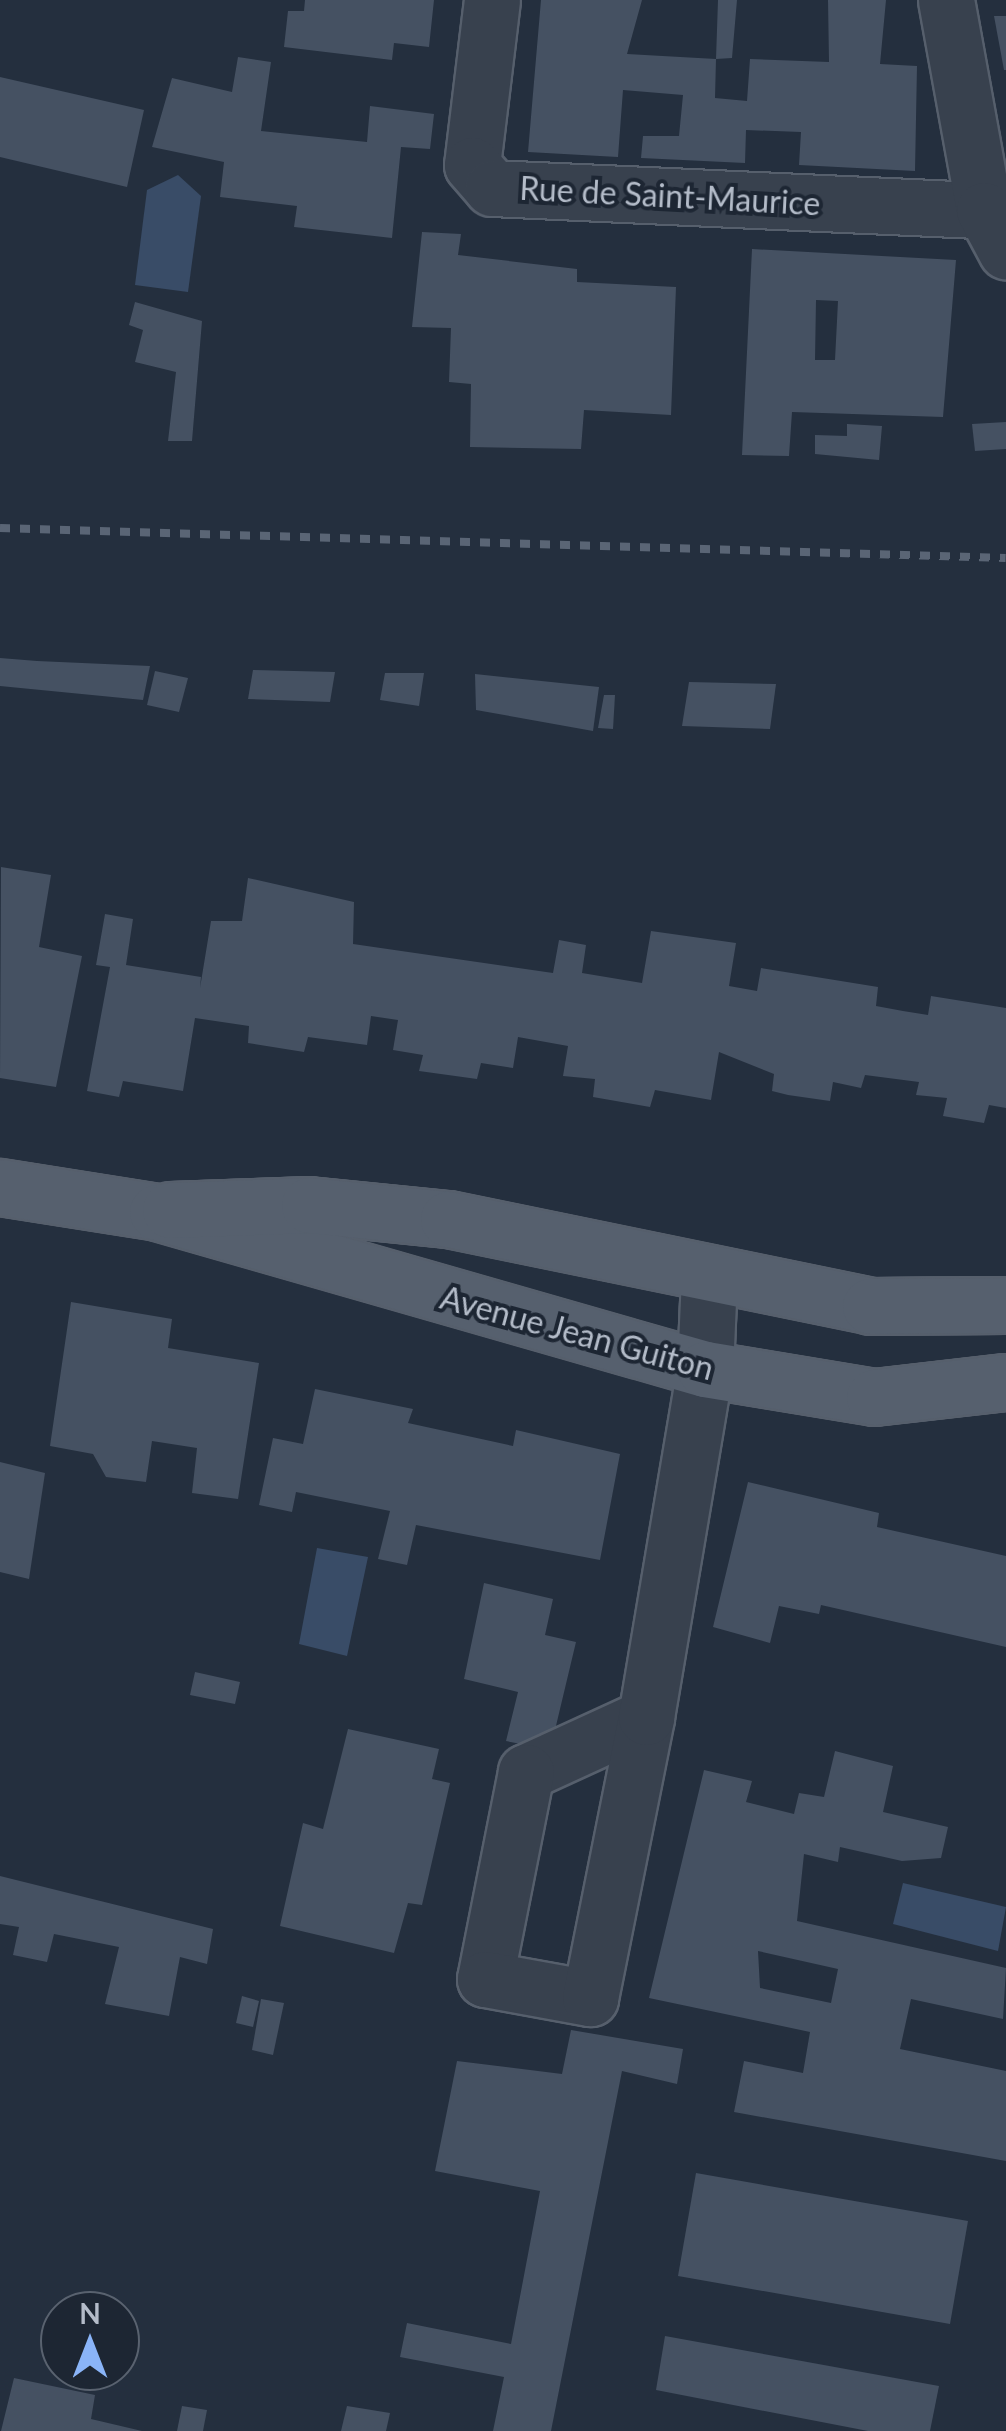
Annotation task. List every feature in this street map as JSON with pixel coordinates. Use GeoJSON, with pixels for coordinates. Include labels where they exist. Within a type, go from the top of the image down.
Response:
{"type":"FeatureCollection","features":[{"type":"Feature","properties":{"kind":"main road","name":"Avenue Jean Guiton"},"geometry":{"type":"LineString","coordinates":[[0,1187],[157,1212],[704,1369],[874,1397],[1006,1382]]}},
{"type":"Feature","properties":{"kind":"main road","name":"Avenue Jean Guiton"},"geometry":{"type":"LineString","coordinates":[[157,1212],[233,1202],[448,1219],[709,1278],[870,1306],[1006,1305]]}},
{"type":"Feature","properties":{"kind":"street","name":"Rue de Saint-Maurice"},"geometry":{"type":"LineString","coordinates":[[492,0],[472,166],[492,188],[995,230]]}},
{"type":"Feature","properties":{"kind":"street"},"geometry":{"type":"LineString","coordinates":[[946,0],[995,230]]}},
{"type":"Feature","properties":{"kind":"street"},"geometry":{"type":"LineString","coordinates":[[646,1717],[526,1772],[485,1979],[590,1998],[646,1717],[704,1369],[709,1278]]}},
{"type":"Feature","properties":{"kind":"water"},"geometry":{"type":"Polygon","coordinates":[[[178,175],[201,196],[188,292],[135,285],[147,190],[178,175]]]}},
{"type":"Feature","properties":{"kind":"water"},"geometry":{"type":"Polygon","coordinates":[[[317,1548],[368,1557],[347,1656],[299,1644],[317,1548]]]}},
{"type":"Feature","properties":{"kind":"water"},"geometry":{"type":"Polygon","coordinates":[[[903,1883],[1006,1907],[998,1951],[893,1924],[903,1883]]]}},
{"type":"Feature","properties":{"kind":"building"},"geometry":{"type":"Polygon","coordinates":[[[305,0],[434,0],[429,47],[394,43],[392,60],[284,47],[288,11],[304,11],[305,0]]]}},
{"type":"Feature","properties":{"kind":"building"},"geometry":{"type":"Polygon","coordinates":[[[541,0],[642,0],[627,54],[716,59],[715,98],[747,101],[750,59],[829,62],[828,0],[886,0],[880,64],[917,66],[915,171],[799,165],[801,132],[746,130],[745,163],[641,158],[643,136],[679,136],[683,95],[623,90],[618,157],[528,152],[541,0]]]}},
{"type":"Feature","properties":{"kind":"building"},"geometry":{"type":"Polygon","coordinates":[[[718,0],[737,0],[732,58],[716,59],[718,0]]]}},
{"type":"Feature","properties":{"kind":"building"},"geometry":{"type":"Polygon","coordinates":[[[994,16],[1006,16],[1006,70],[1004,70],[994,16]]]}},
{"type":"Feature","properties":{"kind":"building"},"geometry":{"type":"Polygon","coordinates":[[[238,57],[271,62],[261,131],[367,142],[370,106],[434,114],[430,149],[401,147],[392,238],[294,227],[297,206],[220,197],[224,162],[152,147],[172,78],[232,92],[238,57]]]}},
{"type":"Feature","properties":{"kind":"building"},"geometry":{"type":"Polygon","coordinates":[[[0,77],[144,110],[127,187],[0,157],[0,77]]]}},
{"type":"Feature","properties":{"kind":"building"},"geometry":{"type":"Polygon","coordinates":[[[422,232],[461,234],[458,255],[577,269],[577,282],[676,287],[671,415],[584,410],[581,449],[470,447],[471,384],[449,382],[451,328],[412,327],[422,232]]]}},
{"type":"Feature","properties":{"kind":"building"},"geometry":{"type":"Polygon","coordinates":[[[752,249],[956,260],[943,417],[792,412],[789,456],[742,455],[752,249]],[[816,300],[815,360],[835,360],[838,301],[816,300]]]}},
{"type":"Feature","properties":{"kind":"building"},"geometry":{"type":"Polygon","coordinates":[[[135,302],[202,321],[192,441],[168,441],[176,372],[135,362],[143,330],[129,325],[135,302]]]}},
{"type":"Feature","properties":{"kind":"building"},"geometry":{"type":"Polygon","coordinates":[[[1006,422],[1006,449],[975,451],[972,424],[1006,422]]]}},
{"type":"Feature","properties":{"kind":"building"},"geometry":{"type":"Polygon","coordinates":[[[847,424],[882,426],[879,460],[815,454],[815,435],[847,436],[847,424]]]}},
{"type":"Feature","properties":{"kind":"building"},"geometry":{"type":"Polygon","coordinates":[[[0,658],[150,666],[143,700],[0,686],[0,658]]]}},
{"type":"Feature","properties":{"kind":"building"},"geometry":{"type":"Polygon","coordinates":[[[253,670],[335,672],[330,702],[248,699],[253,670]]]}},
{"type":"Feature","properties":{"kind":"building"},"geometry":{"type":"Polygon","coordinates":[[[155,671],[188,678],[179,712],[147,705],[155,671]]]}},
{"type":"Feature","properties":{"kind":"building"},"geometry":{"type":"Polygon","coordinates":[[[385,673],[424,673],[419,706],[380,700],[385,673]]]}},
{"type":"Feature","properties":{"kind":"building"},"geometry":{"type":"Polygon","coordinates":[[[475,674],[599,687],[593,731],[476,710],[475,674]]]}},
{"type":"Feature","properties":{"kind":"building"},"geometry":{"type":"Polygon","coordinates":[[[689,682],[776,684],[770,729],[682,726],[689,682]]]}},
{"type":"Feature","properties":{"kind":"building"},"geometry":{"type":"Polygon","coordinates":[[[604,695],[615,695],[613,729],[598,728],[604,695]]]}},
{"type":"Feature","properties":{"kind":"building"},"geometry":{"type":"Polygon","coordinates":[[[1,867],[51,875],[39,947],[82,956],[56,1087],[0,1078],[1,867]]]}},
{"type":"Feature","properties":{"kind":"building"},"geometry":{"type":"Polygon","coordinates":[[[248,878],[354,902],[353,944],[553,973],[559,940],[586,945],[582,973],[642,983],[651,931],[736,943],[729,986],[757,991],[761,968],[878,987],[876,1006],[903,1011],[928,1015],[931,996],[1006,1008],[1006,1108],[989,1105],[984,1123],[943,1116],[947,1098],[916,1095],[919,1082],[865,1075],[861,1088],[833,1082],[830,1101],[788,1095],[772,1091],[774,1074],[719,1052],[711,1100],[655,1090],[650,1107],[593,1097],[595,1079],[563,1076],[568,1046],[518,1037],[513,1068],[481,1063],[477,1079],[419,1071],[423,1055],[393,1050],[398,1020],[371,1016],[367,1045],[308,1037],[304,1052],[248,1043],[249,1026],[195,1018],[183,1091],[123,1081],[119,1097],[87,1091],[110,967],[96,965],[105,914],[133,919],[126,965],[201,977],[200,988],[211,921],[242,921],[248,878]]]}},
{"type":"Feature","properties":{"kind":"building"},"geometry":{"type":"Polygon","coordinates":[[[71,1302],[172,1319],[168,1348],[259,1363],[238,1499],[192,1493],[197,1448],[152,1441],[146,1482],[106,1477],[93,1454],[50,1446],[71,1302]]]}},
{"type":"Feature","properties":{"kind":"building"},"geometry":{"type":"Polygon","coordinates":[[[315,1389],[413,1409],[408,1423],[513,1446],[516,1430],[620,1454],[600,1560],[416,1525],[407,1565],[378,1559],[390,1511],[296,1492],[292,1512],[259,1505],[273,1438],[303,1444],[315,1389]]]}},
{"type":"Feature","properties":{"kind":"building"},"geometry":{"type":"Polygon","coordinates":[[[0,1462],[45,1473],[29,1579],[0,1572],[0,1462]]]}},
{"type":"Feature","properties":{"kind":"building"},"geometry":{"type":"Polygon","coordinates":[[[748,1482],[879,1513],[877,1527],[1006,1556],[1006,1647],[821,1605],[819,1614],[779,1606],[770,1643],[713,1627],[748,1482]]]}},
{"type":"Feature","properties":{"kind":"building"},"geometry":{"type":"Polygon","coordinates":[[[484,1583],[553,1599],[545,1635],[576,1642],[555,1730],[531,1746],[506,1741],[518,1692],[464,1679],[484,1583]]]}},
{"type":"Feature","properties":{"kind":"building"},"geometry":{"type":"Polygon","coordinates":[[[195,1672],[240,1682],[235,1704],[190,1695],[195,1672]]]}},
{"type":"Feature","properties":{"kind":"building"},"geometry":{"type":"Polygon","coordinates":[[[348,1729],[439,1749],[432,1779],[450,1783],[422,1905],[408,1903],[394,1953],[280,1926],[303,1823],[323,1829],[348,1729]]]}},
{"type":"Feature","properties":{"kind":"building"},"geometry":{"type":"Polygon","coordinates":[[[835,1751],[893,1766],[883,1812],[948,1827],[941,1858],[902,1861],[840,1847],[838,1862],[804,1854],[797,1921],[1006,1968],[1003,2019],[911,1999],[900,2049],[1006,2071],[1006,2161],[734,2112],[744,2061],[803,2073],[810,2032],[649,1998],[704,1770],[752,1781],[746,1802],[794,1814],[799,1793],[824,1797],[835,1751]],[[758,1951],[760,1988],[831,2003],[838,1969],[758,1951]]]}},
{"type":"Feature","properties":{"kind":"building"},"geometry":{"type":"Polygon","coordinates":[[[0,1876],[213,1929],[207,1964],[180,1957],[169,2016],[105,2004],[119,1947],[54,1934],[47,1962],[13,1955],[19,1927],[0,1924],[0,1876]]]}},
{"type":"Feature","properties":{"kind":"building"},"geometry":{"type":"Polygon","coordinates":[[[242,1996],[259,2001],[253,2027],[236,2023],[242,1996]]]}},
{"type":"Feature","properties":{"kind":"building"},"geometry":{"type":"Polygon","coordinates":[[[261,1999],[284,2003],[273,2055],[252,2050],[261,1999]]]}},
{"type":"Feature","properties":{"kind":"building"},"geometry":{"type":"Polygon","coordinates":[[[571,2030],[683,2049],[677,2084],[622,2071],[551,2431],[493,2431],[504,2377],[400,2357],[407,2323],[511,2344],[540,2191],[435,2171],[457,2061],[562,2074],[571,2030]]]}},
{"type":"Feature","properties":{"kind":"building"},"geometry":{"type":"Polygon","coordinates":[[[696,2173],[968,2221],[950,2324],[678,2276],[696,2173]]]}},
{"type":"Feature","properties":{"kind":"building"},"geometry":{"type":"Polygon","coordinates":[[[665,2336],[939,2386],[930,2431],[868,2431],[656,2390],[665,2336]]]}},
{"type":"Feature","properties":{"kind":"building"},"geometry":{"type":"Polygon","coordinates":[[[14,2378],[40,2383],[40,2391],[95,2395],[91,2419],[142,2431],[1,2431],[14,2378]]]}},
{"type":"Feature","properties":{"kind":"building"},"geometry":{"type":"Polygon","coordinates":[[[182,2406],[207,2410],[203,2431],[177,2431],[182,2406]]]}},
{"type":"Feature","properties":{"kind":"building"},"geometry":{"type":"Polygon","coordinates":[[[347,2406],[390,2413],[386,2431],[341,2431],[347,2406]]]}},
{"type":"Feature","properties":{"kind":"railway"},"geometry":{"type":"LineString","coordinates":[[0,528],[1006,558]]}}]}
